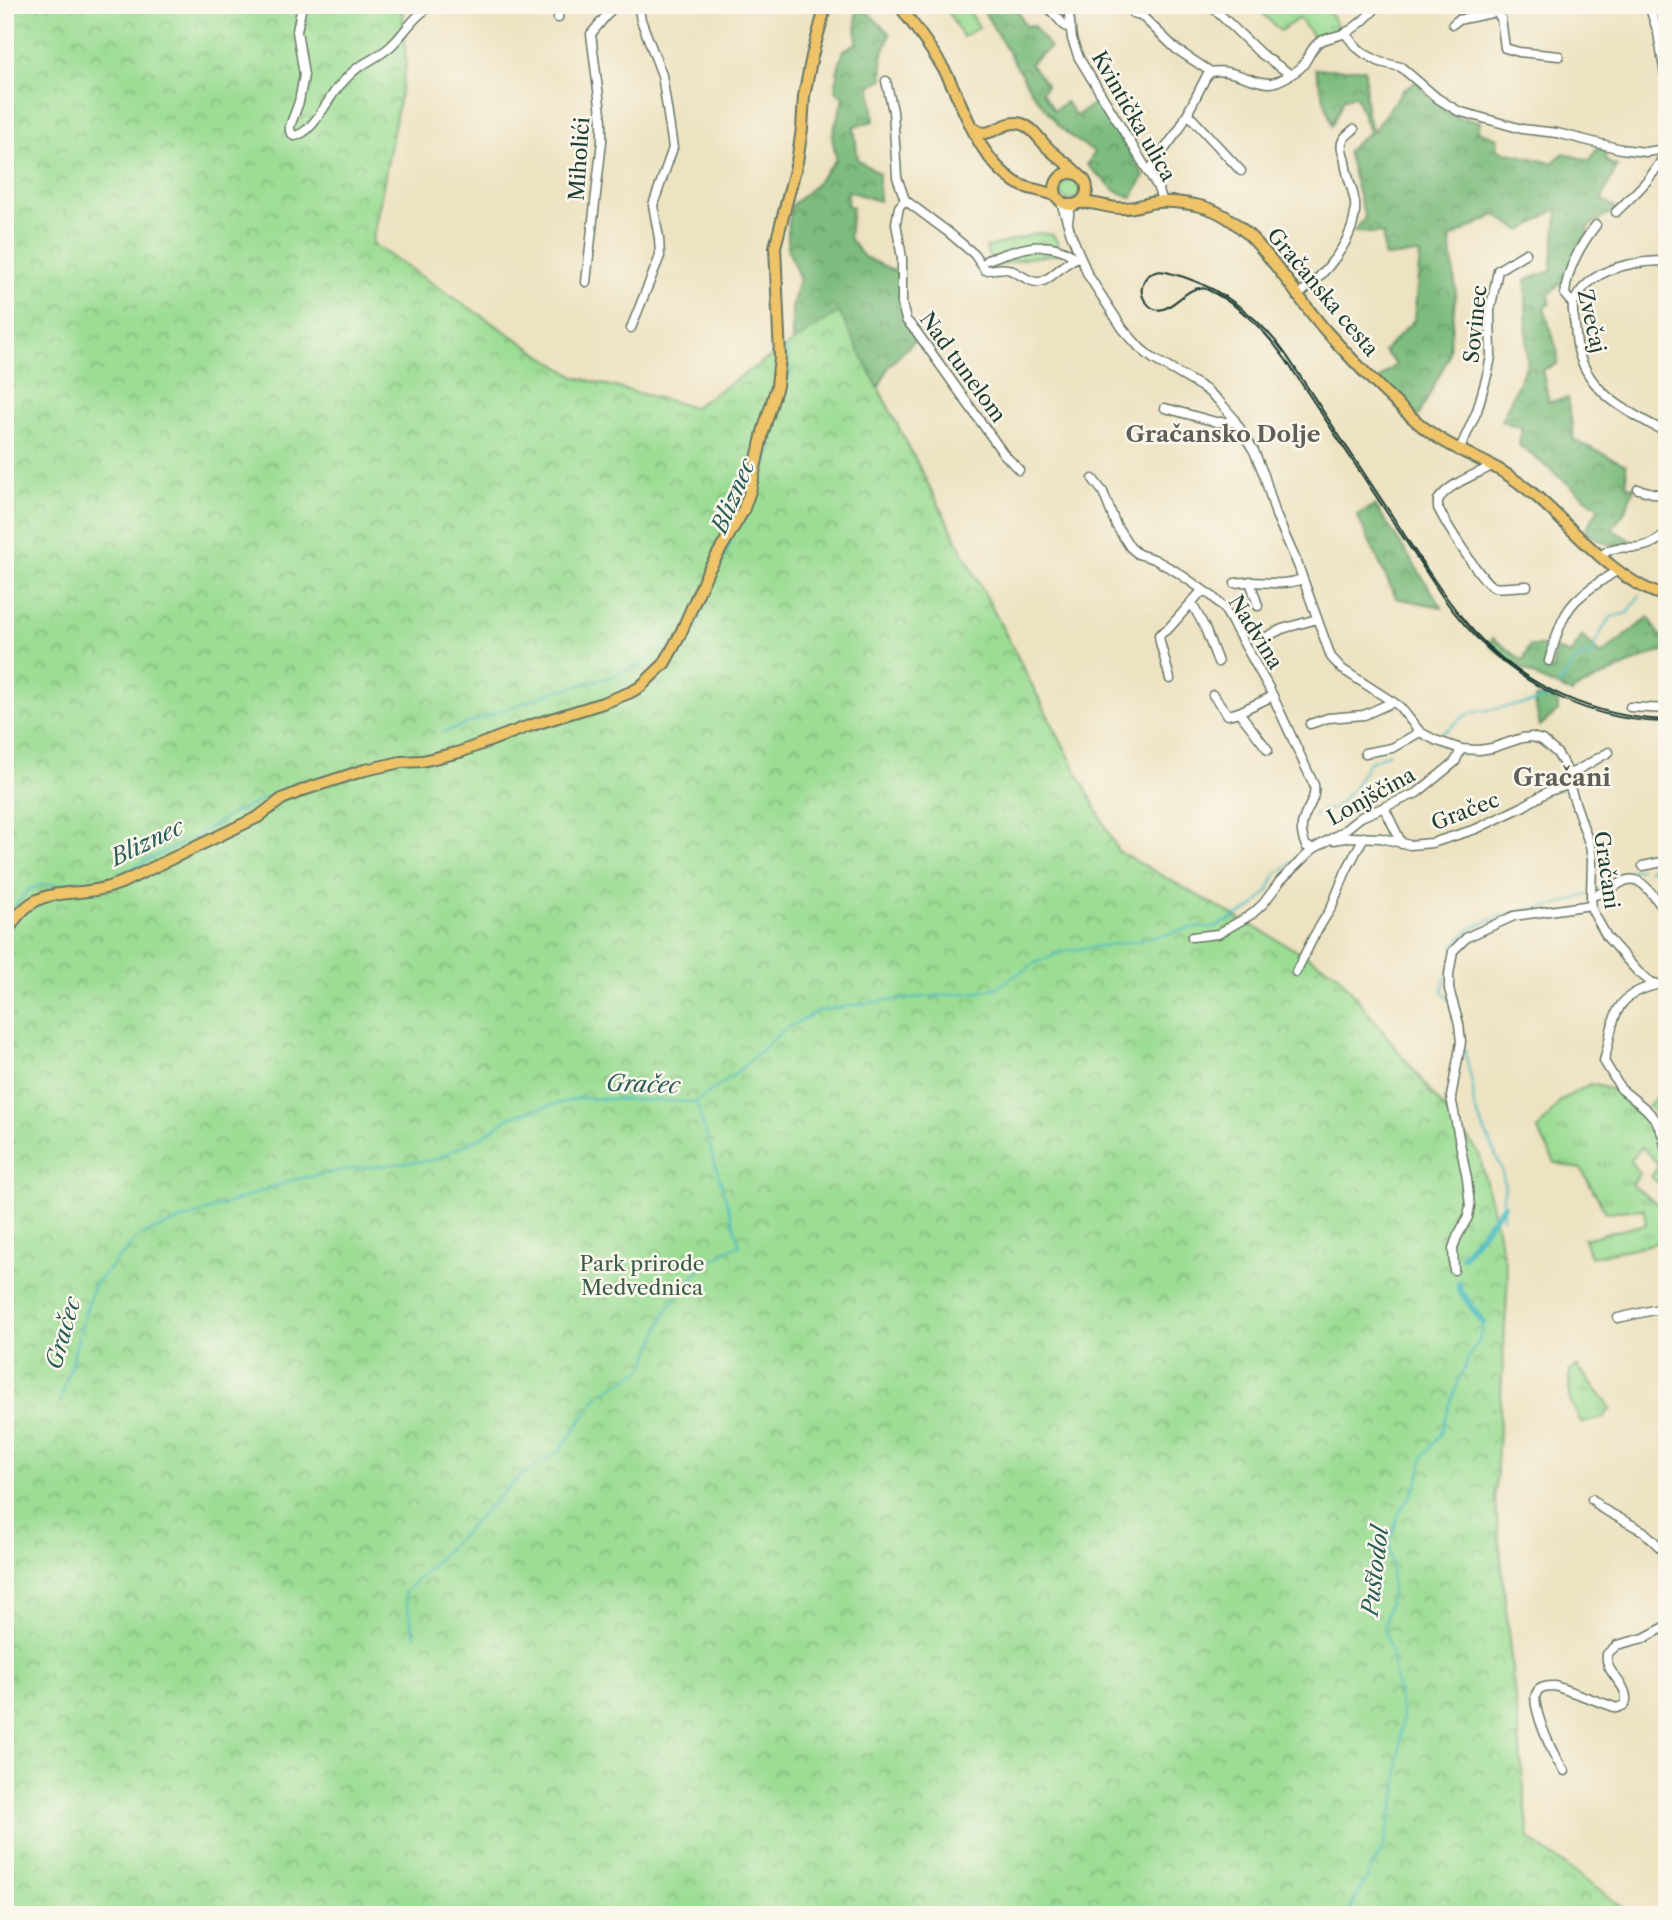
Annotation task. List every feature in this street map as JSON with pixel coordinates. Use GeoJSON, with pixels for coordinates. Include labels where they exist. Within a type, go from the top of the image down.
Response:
{"type":"FeatureCollection","features":[{"type":"Feature","properties":{"kind":"main road"},"geometry":{"type":"LineString","coordinates":[[899,5],[942,67],[981,147],[1005,174],[1016,183],[1066,204],[1077,204],[1084,198],[1087,188]]}},
{"type":"Feature","properties":{"kind":"main road"},"geometry":{"type":"LineString","coordinates":[[5,936],[19,913],[42,898],[112,887],[258,817],[282,799],[330,781],[365,770],[460,752],[529,726],[623,696],[639,687],[664,664],[679,638],[708,570],[743,511],[777,386],[780,357],[775,247],[797,162],[804,96],[822,7]]}},
{"type":"Feature","properties":{"kind":"main road"},"geometry":{"type":"LineString","coordinates":[[981,147],[981,141],[989,133],[1006,125],[1023,124],[1066,162],[1085,181],[1093,196],[1103,204]]}},
{"type":"Feature","properties":{"kind":"main road"},"geometry":{"type":"LineString","coordinates":[[970,125],[978,132],[989,133]]}},
{"type":"Feature","properties":{"kind":"main road"},"geometry":{"type":"LineString","coordinates":[[1059,199],[1055,185],[1060,177],[1070,173],[1079,175]]}},
{"type":"Feature","properties":{"kind":"main road","name":"Gračanska cesta"},"geometry":{"type":"LineString","coordinates":[[1077,204],[1103,204],[1125,209],[1163,202],[1200,206],[1234,222],[1256,243],[1326,331],[1385,393],[1422,427],[1459,451],[1492,466],[1525,487],[1618,570],[1637,583],[1667,596]]}},
{"type":"Feature","properties":{"kind":"street"},"geometry":{"type":"LineString","coordinates":[[302,5],[297,31],[304,75],[299,102],[290,127],[294,136],[305,132],[337,88],[357,68],[379,57],[411,23],[434,5]]}},
{"type":"Feature","properties":{"kind":"street"},"geometry":{"type":"LineString","coordinates":[[558,18],[560,5]]}},
{"type":"Feature","properties":{"kind":"street","name":"Miholići"},"geometry":{"type":"LineString","coordinates":[[586,282],[602,141],[591,34],[615,5]]}},
{"type":"Feature","properties":{"kind":"street"},"geometry":{"type":"LineString","coordinates":[[631,328],[660,256],[653,205],[673,148],[662,75],[638,5]]}},
{"type":"Feature","properties":{"kind":"street"},"geometry":{"type":"LineString","coordinates":[[1046,5],[1071,29]]}},
{"type":"Feature","properties":{"kind":"street","name":"Kvintička ulica"},"geometry":{"type":"LineString","coordinates":[[1068,5],[1076,51],[1163,202]]}},
{"type":"Feature","properties":{"kind":"street"},"geometry":{"type":"LineString","coordinates":[[1210,5],[1276,66],[1290,74]]}},
{"type":"Feature","properties":{"kind":"street"},"geometry":{"type":"LineString","coordinates":[[1148,172],[1180,128],[1211,72],[1241,75],[1270,83],[1279,80],[1297,71],[1318,43],[1345,33],[1379,5]]}},
{"type":"Feature","properties":{"kind":"street"},"geometry":{"type":"LineString","coordinates":[[1649,5],[1658,33],[1667,86]]}},
{"type":"Feature","properties":{"kind":"street"},"geometry":{"type":"LineString","coordinates":[[1453,24],[1458,20],[1496,9],[1502,18],[1505,48],[1559,56]]}},
{"type":"Feature","properties":{"kind":"street"},"geometry":{"type":"LineString","coordinates":[[1133,13],[1142,16],[1176,49],[1211,72]]}},
{"type":"Feature","properties":{"kind":"street"},"geometry":{"type":"LineString","coordinates":[[1345,33],[1365,54],[1401,68],[1437,98],[1458,111],[1522,129],[1558,133],[1621,149],[1645,152],[1666,149],[1661,162],[1632,198],[1616,212]]}},
{"type":"Feature","properties":{"kind":"street"},"geometry":{"type":"LineString","coordinates":[[886,80],[893,111],[897,177],[905,200],[974,254],[985,270],[1008,269],[1039,282],[1078,257]]}},
{"type":"Feature","properties":{"kind":"street"},"geometry":{"type":"LineString","coordinates":[[1188,114],[1241,171]]}},
{"type":"Feature","properties":{"kind":"street"},"geometry":{"type":"LineString","coordinates":[[1297,296],[1320,278],[1334,261],[1351,228],[1354,203],[1344,168],[1341,145],[1354,128]]}},
{"type":"Feature","properties":{"kind":"street"},"geometry":{"type":"LineString","coordinates":[[1059,199],[1078,257],[1129,336],[1147,354],[1212,394],[1225,408],[1254,451],[1325,645],[1338,665],[1404,710],[1420,732],[1392,748],[1365,753]]}},
{"type":"Feature","properties":{"kind":"street","name":"Nad tunelom"},"geometry":{"type":"LineString","coordinates":[[905,200],[899,207],[896,223],[902,258],[901,299],[904,315],[1003,453],[1019,470]]}},
{"type":"Feature","properties":{"kind":"street"},"geometry":{"type":"LineString","coordinates":[[1068,224],[1069,213],[1077,204]]}},
{"type":"Feature","properties":{"kind":"street","name":"Zvečaj"},"geometry":{"type":"LineString","coordinates":[[1596,225],[1567,279],[1565,295],[1573,304],[1578,349],[1591,379],[1606,396],[1667,433]]}},
{"type":"Feature","properties":{"kind":"street"},"geometry":{"type":"LineString","coordinates":[[987,260],[1016,250],[1045,246],[1067,251],[1078,257]]}},
{"type":"Feature","properties":{"kind":"street","name":"Sovinec"},"geometry":{"type":"LineString","coordinates":[[1459,451],[1477,411],[1488,372],[1491,356],[1490,311],[1498,270],[1526,253]]}},
{"type":"Feature","properties":{"kind":"street"},"geometry":{"type":"LineString","coordinates":[[1573,304],[1578,293],[1612,269],[1633,262],[1667,261]]}},
{"type":"Feature","properties":{"kind":"street"},"geometry":{"type":"LineString","coordinates":[[1165,408],[1216,422],[1235,422]]}},
{"type":"Feature","properties":{"kind":"street"},"geometry":{"type":"LineString","coordinates":[[1492,466],[1446,491],[1438,500],[1438,508],[1489,585],[1527,586]]}},
{"type":"Feature","properties":{"kind":"street","name":"Nadvina"},"geometry":{"type":"LineString","coordinates":[[1093,479],[1129,547],[1138,554],[1170,567],[1213,597],[1229,615],[1273,696],[1315,789],[1314,798],[1302,824],[1304,842],[1313,849]]}},
{"type":"Feature","properties":{"kind":"street"},"geometry":{"type":"LineString","coordinates":[[1637,489],[1667,497]]}},
{"type":"Feature","properties":{"kind":"street"},"geometry":{"type":"LineString","coordinates":[[1601,556],[1612,548],[1651,544],[1667,534]]}},
{"type":"Feature","properties":{"kind":"street"},"geometry":{"type":"LineString","coordinates":[[1549,661],[1561,623],[1572,605],[1580,596],[1618,570]]}},
{"type":"Feature","properties":{"kind":"street"},"geometry":{"type":"LineString","coordinates":[[1235,583],[1250,581],[1281,584],[1303,579]]}},
{"type":"Feature","properties":{"kind":"street"},"geometry":{"type":"LineString","coordinates":[[1250,581],[1258,606]]}},
{"type":"Feature","properties":{"kind":"street","name":"Nadvina"},"geometry":{"type":"LineString","coordinates":[[1170,679],[1159,635],[1204,592]]}},
{"type":"Feature","properties":{"kind":"street","name":"Nadvina"},"geometry":{"type":"LineString","coordinates":[[1191,602],[1219,662]]}},
{"type":"Feature","properties":{"kind":"street"},"geometry":{"type":"LineString","coordinates":[[1266,637],[1282,629],[1317,620]]}},
{"type":"Feature","properties":{"kind":"street"},"geometry":{"type":"LineString","coordinates":[[1213,695],[1228,715],[1239,712],[1268,750]]}},
{"type":"Feature","properties":{"kind":"street","name":"Nadvina"},"geometry":{"type":"LineString","coordinates":[[1239,712],[1273,696]]}},
{"type":"Feature","properties":{"kind":"street"},"geometry":{"type":"LineString","coordinates":[[1310,724],[1328,718],[1364,715],[1393,702]]}},
{"type":"Feature","properties":{"kind":"street"},"geometry":{"type":"LineString","coordinates":[[1630,707],[1667,709]]}},
{"type":"Feature","properties":{"kind":"street","name":"Gračani"},"geometry":{"type":"LineString","coordinates":[[1420,732],[1461,749],[1479,750],[1522,738],[1538,738],[1560,756],[1592,855],[1591,901],[1597,921],[1607,937],[1644,977],[1657,985],[1667,987]]}},
{"type":"Feature","properties":{"kind":"street","name":"Lonjščina"},"geometry":{"type":"LineString","coordinates":[[1192,937],[1218,934],[1252,915],[1280,880],[1313,849],[1361,817],[1417,793],[1455,762],[1461,749]]}},
{"type":"Feature","properties":{"kind":"street"},"geometry":{"type":"LineString","coordinates":[[1567,774],[1609,752]]}},
{"type":"Feature","properties":{"kind":"street","name":"Gračec"},"geometry":{"type":"LineString","coordinates":[[1324,843],[1350,837],[1381,838],[1402,844],[1424,845],[1442,841],[1476,829],[1549,791],[1569,785]]}},
{"type":"Feature","properties":{"kind":"street"},"geometry":{"type":"LineString","coordinates":[[1384,807],[1402,844]]}},
{"type":"Feature","properties":{"kind":"street"},"geometry":{"type":"LineString","coordinates":[[1296,972],[1331,908],[1364,837]]}},
{"type":"Feature","properties":{"kind":"street"},"geometry":{"type":"LineString","coordinates":[[1643,866],[1667,861]]}},
{"type":"Feature","properties":{"kind":"street"},"geometry":{"type":"LineString","coordinates":[[1454,1270],[1453,1248],[1468,1217],[1470,1206],[1451,1097],[1461,1037],[1448,981],[1453,951],[1461,942],[1514,916],[1591,901],[1596,895],[1625,881],[1633,880],[1645,884],[1659,903]]}},
{"type":"Feature","properties":{"kind":"street"},"geometry":{"type":"LineString","coordinates":[[1639,990],[1644,977]]}},
{"type":"Feature","properties":{"kind":"street"},"geometry":{"type":"LineString","coordinates":[[1657,985],[1639,990],[1622,1004],[1614,1016],[1604,1060],[1621,1089],[1656,1120],[1667,1155]]}},
{"type":"Feature","properties":{"kind":"street"},"geometry":{"type":"LineString","coordinates":[[1618,1318],[1667,1307]]}},
{"type":"Feature","properties":{"kind":"street"},"geometry":{"type":"LineString","coordinates":[[1592,1499],[1601,1508],[1643,1531],[1667,1555]]}},
{"type":"Feature","properties":{"kind":"street"},"geometry":{"type":"LineString","coordinates":[[1565,1771],[1548,1744],[1536,1706],[1536,1692],[1546,1686],[1555,1686],[1617,1709],[1626,1702],[1626,1695],[1608,1667],[1608,1654],[1617,1645],[1644,1638],[1667,1626]]}},
{"type":"Feature","properties":{"kind":"green space","name":"Park prirode Medvednica"},"geometry":{"type":"Polygon","coordinates":[[[5,5],[402,5],[406,64],[372,244],[575,377],[694,407],[839,312],[1118,851],[1337,973],[1479,1153],[1508,1275],[1495,1499],[1529,1839],[1633,1915],[5,1915],[5,5]]]}},
{"type":"Feature","properties":{"kind":"green space"},"geometry":{"type":"Polygon","coordinates":[[[965,5],[979,27],[963,37],[945,7],[965,5]]]}},
{"type":"Feature","properties":{"kind":"green space"},"geometry":{"type":"Polygon","coordinates":[[[980,5],[1011,5],[1010,7],[1018,11],[1025,26],[1033,25],[1050,48],[1030,63],[1047,85],[1042,92],[1054,110],[1066,102],[1076,116],[1098,101],[1144,176],[1132,198],[1115,190],[1087,165],[1095,152],[1059,126],[1032,92],[980,5]]]}},
{"type":"Feature","properties":{"kind":"green space"},"geometry":{"type":"Polygon","coordinates":[[[1254,5],[1325,5],[1341,32],[1316,40],[1299,18],[1280,31],[1254,5]]]}},
{"type":"Feature","properties":{"kind":"green space"},"geometry":{"type":"Polygon","coordinates":[[[863,8],[890,34],[882,57],[883,79],[871,85],[874,121],[854,126],[858,160],[879,173],[879,201],[848,191],[847,205],[852,207],[849,238],[864,257],[901,274],[899,302],[917,338],[889,366],[870,406],[792,348],[792,306],[799,278],[788,249],[791,206],[814,186],[836,159],[832,136],[844,97],[835,91],[838,69],[844,50],[857,43],[856,13],[863,8]]]}},
{"type":"Feature","properties":{"kind":"green space"},"geometry":{"type":"Polygon","coordinates":[[[1315,69],[1365,69],[1366,112],[1373,131],[1402,91],[1417,81],[1443,110],[1468,120],[1480,121],[1478,131],[1498,138],[1497,150],[1552,163],[1564,153],[1590,161],[1598,146],[1605,151],[1607,162],[1617,166],[1602,199],[1617,210],[1591,224],[1563,281],[1549,294],[1550,303],[1544,308],[1558,353],[1557,364],[1542,370],[1549,402],[1568,398],[1574,440],[1626,465],[1627,487],[1635,486],[1624,513],[1612,529],[1637,545],[1610,545],[1584,532],[1599,508],[1519,445],[1522,428],[1501,421],[1527,364],[1526,280],[1551,271],[1558,208],[1522,231],[1495,215],[1450,238],[1456,292],[1448,358],[1418,417],[1379,380],[1396,364],[1384,351],[1414,320],[1420,254],[1384,257],[1383,234],[1354,232],[1365,218],[1347,151],[1369,132],[1356,96],[1344,98],[1332,125],[1315,69]]]}},
{"type":"Feature","properties":{"kind":"green space"},"geometry":{"type":"Polygon","coordinates":[[[1071,178],[1079,181],[1082,189],[1079,197],[1071,200],[1063,197],[1060,189],[1063,181],[1071,178]]]}},
{"type":"Feature","properties":{"kind":"green space"},"geometry":{"type":"Polygon","coordinates":[[[1037,233],[1053,235],[1058,243],[1059,254],[1027,258],[992,267],[986,248],[1037,233]]]}},
{"type":"Feature","properties":{"kind":"green space"},"geometry":{"type":"Polygon","coordinates":[[[1375,505],[1442,607],[1396,598],[1357,515],[1375,505]]]}},
{"type":"Feature","properties":{"kind":"green space"},"geometry":{"type":"Polygon","coordinates":[[[1649,617],[1660,637],[1667,635],[1667,650],[1647,656],[1572,693],[1529,672],[1489,645],[1493,638],[1523,661],[1529,646],[1549,646],[1547,662],[1550,670],[1554,671],[1556,649],[1570,655],[1582,636],[1601,655],[1649,617]]]}},
{"type":"Feature","properties":{"kind":"green space"},"geometry":{"type":"Polygon","coordinates":[[[1535,698],[1558,701],[1558,711],[1540,726],[1535,698]]]}},
{"type":"Feature","properties":{"kind":"green space"},"geometry":{"type":"Polygon","coordinates":[[[1590,1084],[1614,1090],[1652,1127],[1667,1172],[1667,1190],[1651,1177],[1659,1165],[1642,1147],[1630,1160],[1639,1174],[1632,1185],[1667,1211],[1667,1241],[1590,1257],[1584,1239],[1646,1224],[1644,1209],[1606,1212],[1581,1169],[1555,1163],[1538,1130],[1561,1100],[1590,1084]]]}},
{"type":"Feature","properties":{"kind":"green space"},"geometry":{"type":"Polygon","coordinates":[[[1665,1088],[1667,1137],[1661,1121],[1649,1105],[1665,1088]]]}},
{"type":"Feature","properties":{"kind":"green space"},"geometry":{"type":"Polygon","coordinates":[[[1577,1366],[1611,1408],[1603,1418],[1581,1423],[1569,1398],[1570,1371],[1577,1366]]]}},
{"type":"Feature","properties":{"kind":"waterway","name":"Bliznec"},"geometry":{"type":"LineString","coordinates":[[754,495],[771,449],[776,411],[790,374],[787,349]]}},
{"type":"Feature","properties":{"kind":"waterway","name":"Bliznec"},"geometry":{"type":"LineString","coordinates":[[686,632],[696,629],[717,571],[732,540]]}},
{"type":"Feature","properties":{"kind":"waterway","name":"Gračec"},"geometry":{"type":"LineString","coordinates":[[1559,687],[1575,659],[1592,655],[1599,635],[1611,617],[1628,613],[1640,595]]}},
{"type":"Feature","properties":{"kind":"waterway","name":"Bliznec"},"geometry":{"type":"LineString","coordinates":[[444,732],[550,693],[616,675],[643,663]]}},
{"type":"Feature","properties":{"kind":"waterway","name":"Gračec"},"geometry":{"type":"LineString","coordinates":[[1436,736],[1464,716],[1530,703],[1551,696]]}},
{"type":"Feature","properties":{"kind":"waterway","name":"Gračec"},"geometry":{"type":"LineString","coordinates":[[1313,817],[1323,810],[1334,809],[1356,785],[1368,763],[1389,753]]}},
{"type":"Feature","properties":{"kind":"waterway","name":"Bliznec"},"geometry":{"type":"LineString","coordinates":[[5,920],[29,890],[41,885],[97,882],[116,876],[185,843],[230,815],[304,780]]}},
{"type":"Feature","properties":{"kind":"waterway","name":"Gračec"},"geometry":{"type":"LineString","coordinates":[[60,1403],[93,1286],[140,1235],[293,1180],[350,1169],[434,1160],[483,1136],[511,1116],[580,1098],[696,1102],[735,1074],[781,1032],[818,1011],[873,1002],[979,992],[996,988],[1035,963],[1064,951],[1137,941],[1192,928],[1215,927],[1253,907],[1268,891],[1276,874],[1293,862]]}},
{"type":"Feature","properties":{"kind":"waterway","name":"Pustodol"},"geometry":{"type":"LineString","coordinates":[[1649,869],[1661,866]]}},
{"type":"Feature","properties":{"kind":"waterway","name":"Pustodol"},"geometry":{"type":"LineString","coordinates":[[1598,889],[1629,871],[1640,869]]}},
{"type":"Feature","properties":{"kind":"waterway","name":"Pustodol"},"geometry":{"type":"LineString","coordinates":[[1517,912],[1558,905],[1587,895]]}},
{"type":"Feature","properties":{"kind":"waterway","name":"Pustodol"},"geometry":{"type":"LineString","coordinates":[[1453,946],[1472,929],[1511,913]]}},
{"type":"Feature","properties":{"kind":"waterway","name":"Pustodol"},"geometry":{"type":"LineString","coordinates":[[1445,978],[1443,991],[1448,999]]}},
{"type":"Feature","properties":{"kind":"waterway","name":"Pustodol"},"geometry":{"type":"LineString","coordinates":[[1464,1047],[1473,1088],[1474,1107],[1501,1167],[1505,1187],[1503,1217]]}},
{"type":"Feature","properties":{"kind":"waterway"},"geometry":{"type":"LineString","coordinates":[[415,1636],[404,1593],[517,1479],[560,1450],[599,1395],[644,1368],[666,1311],[701,1268],[729,1249],[740,1245],[696,1102]]}},
{"type":"Feature","properties":{"kind":"waterway"},"geometry":{"type":"LineString","coordinates":[[1462,1257],[1504,1205]]}},
{"type":"Feature","properties":{"kind":"waterway"},"geometry":{"type":"LineString","coordinates":[[1459,1283],[1459,1289],[1483,1323]]}},
{"type":"Feature","properties":{"kind":"waterway","name":"Pustodol"},"geometry":{"type":"LineString","coordinates":[[1347,1915],[1383,1848],[1397,1793],[1402,1716],[1384,1628],[1392,1588],[1390,1542],[1398,1515],[1417,1485],[1424,1456],[1441,1434],[1453,1395],[1469,1356],[1479,1341],[1483,1323]]}},
{"type":"Feature","properties":{"kind":"tram line"},"geometry":{"type":"LineString","coordinates":[[1667,720],[1640,718],[1588,706],[1539,684],[1495,653],[1464,621],[1443,592],[1287,356],[1263,327],[1234,303],[1202,284],[1162,271],[1148,276],[1143,283],[1142,293],[1153,308],[1166,308],[1194,289],[1203,288],[1237,307],[1263,331],[1286,360],[1444,599],[1488,649],[1540,688],[1570,702],[1600,713],[1667,722]]}},
{"type":"Feature","properties":{"kind":"district","name":"Gračansko Dolje"},"geometry":{"type":"Point","coordinates":[1223,434]}},
{"type":"Feature","properties":{"kind":"district","name":"Gračani"},"geometry":{"type":"Point","coordinates":[1562,777]}}]}
